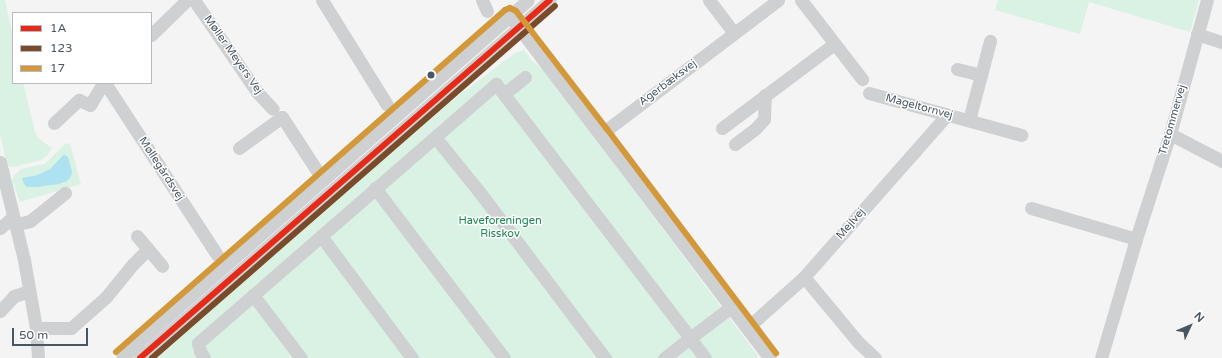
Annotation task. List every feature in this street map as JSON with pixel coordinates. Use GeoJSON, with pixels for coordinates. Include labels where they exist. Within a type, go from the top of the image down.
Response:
{"type":"FeatureCollection","features":[{"type":"Feature","properties":{"kind":"street","name":"Møller Meyers Vej"},"geometry":{"type":"LineString","coordinates":[[194,0],[257,92],[274,109]]}},
{"type":"Feature","properties":{"kind":"street"},"geometry":{"type":"LineString","coordinates":[[322,0],[387,105]]}},
{"type":"Feature","properties":{"kind":"street"},"geometry":{"type":"LineString","coordinates":[[122,358],[528,0]]}},
{"type":"Feature","properties":{"kind":"street"},"geometry":{"type":"LineString","coordinates":[[140,358],[550,0]]}},
{"type":"Feature","properties":{"kind":"street"},"geometry":{"type":"LineString","coordinates":[[709,0],[734,33]]}},
{"type":"Feature","properties":{"kind":"street","name":"Agerbæksvej"},"geometry":{"type":"LineString","coordinates":[[601,134],[778,0]]}},
{"type":"Feature","properties":{"kind":"street"},"geometry":{"type":"LineString","coordinates":[[801,0],[862,79]]}},
{"type":"Feature","properties":{"kind":"street","name":"Tretommervej"},"geometry":{"type":"LineString","coordinates":[[1101,358],[1136,239],[1170,134],[1207,0]]}},
{"type":"Feature","properties":{"kind":"street"},"geometry":{"type":"LineString","coordinates":[[152,34],[181,2]]}},
{"type":"Feature","properties":{"kind":"street"},"geometry":{"type":"LineString","coordinates":[[510,16],[770,358]]}},
{"type":"Feature","properties":{"kind":"street"},"geometry":{"type":"LineString","coordinates":[[1197,34],[1222,42]]}},
{"type":"Feature","properties":{"kind":"street"},"geometry":{"type":"LineString","coordinates":[[968,120],[990,41]]}},
{"type":"Feature","properties":{"kind":"street"},"geometry":{"type":"LineString","coordinates":[[722,128],[834,44]]}},
{"type":"Feature","properties":{"kind":"street"},"geometry":{"type":"LineString","coordinates":[[958,68],[981,75]]}},
{"type":"Feature","properties":{"kind":"street"},"geometry":{"type":"LineString","coordinates":[[504,94],[525,77]]}},
{"type":"Feature","properties":{"kind":"street"},"geometry":{"type":"LineString","coordinates":[[54,123],[79,100],[90,105],[103,84]]}},
{"type":"Feature","properties":{"kind":"street","name":"Møllegårdsvej"},"geometry":{"type":"LineString","coordinates":[[105,84],[217,254]]}},
{"type":"Feature","properties":{"kind":"street"},"geometry":{"type":"LineString","coordinates":[[204,358],[198,343],[496,84],[705,358]]}},
{"type":"Feature","properties":{"kind":"street","name":"Mageltornvej"},"geometry":{"type":"LineString","coordinates":[[869,93],[1021,135]]}},
{"type":"Feature","properties":{"kind":"street"},"geometry":{"type":"LineString","coordinates":[[734,144],[756,128],[764,119],[765,95]]}},
{"type":"Feature","properties":{"kind":"street","name":"Mejlvej"},"geometry":{"type":"LineString","coordinates":[[748,328],[804,277],[948,115]]}},
{"type":"Feature","properties":{"kind":"street"},"geometry":{"type":"LineString","coordinates":[[238,148],[282,117],[323,180]]}},
{"type":"Feature","properties":{"kind":"street"},"geometry":{"type":"LineString","coordinates":[[1170,134],[1222,161]]}},
{"type":"Feature","properties":{"kind":"street"},"geometry":{"type":"LineString","coordinates":[[435,137],[481,194],[605,358]]}},
{"type":"Feature","properties":{"kind":"street"},"geometry":{"type":"LineString","coordinates":[[0,162],[29,291],[36,328],[38,358]]}},
{"type":"Feature","properties":{"kind":"street"},"geometry":{"type":"LineString","coordinates":[[375,188],[504,358]]}},
{"type":"Feature","properties":{"kind":"street"},"geometry":{"type":"LineString","coordinates":[[0,228],[14,221],[30,221],[65,193]]}},
{"type":"Feature","properties":{"kind":"street"},"geometry":{"type":"LineString","coordinates":[[1031,208],[1136,239]]}},
{"type":"Feature","properties":{"kind":"street"},"geometry":{"type":"LineString","coordinates":[[137,236],[162,266]]}},
{"type":"Feature","properties":{"kind":"street"},"geometry":{"type":"LineString","coordinates":[[321,236],[412,358]]}},
{"type":"Feature","properties":{"kind":"street"},"geometry":{"type":"LineString","coordinates":[[36,328],[71,328],[106,297],[133,264],[148,249]]}},
{"type":"Feature","properties":{"kind":"street"},"geometry":{"type":"LineString","coordinates":[[804,277],[858,342],[875,358]]}},
{"type":"Feature","properties":{"kind":"street"},"geometry":{"type":"LineString","coordinates":[[0,311],[14,296],[29,291]]}},
{"type":"Feature","properties":{"kind":"street"},"geometry":{"type":"LineString","coordinates":[[253,295],[301,358]]}},
{"type":"Feature","properties":{"kind":"street"},"geometry":{"type":"LineString","coordinates":[[664,358],[732,307]]}},
{"type":"Feature","properties":{"kind":"green space"},"geometry":{"type":"Polygon","coordinates":[[[0,0],[5,0],[12,32],[12,84],[23,84],[35,132],[39,139],[52,148],[47,156],[41,160],[14,167],[7,166],[0,134],[0,0]]]}},
{"type":"Feature","properties":{"kind":"green space"},"geometry":{"type":"Polygon","coordinates":[[[998,0],[1199,0],[1190,32],[1089,2],[1080,34],[995,10],[998,0]]]}},
{"type":"Feature","properties":{"kind":"green space","name":"Haveforeningen Risskov"},"geometry":{"type":"Polygon","coordinates":[[[524,50],[532,61],[543,69],[758,356],[756,358],[155,358],[420,125],[515,53],[524,50]]]}},
{"type":"Feature","properties":{"kind":"green space"},"geometry":{"type":"Polygon","coordinates":[[[66,143],[70,144],[81,184],[20,202],[12,181],[14,175],[21,169],[45,164],[66,143]],[[64,154],[50,169],[37,175],[25,177],[27,187],[68,157],[64,154]]]}},
{"type":"Feature","properties":{"kind":"water"},"geometry":{"type":"Polygon","coordinates":[[[64,154],[68,157],[72,171],[71,177],[67,181],[59,184],[37,187],[27,187],[24,184],[22,178],[37,175],[50,169],[64,154]]]}},
{"type":"Feature","properties":{"kind":"transit line","name":"1A"},"geometry":{"type":"LineString","coordinates":[[140,358],[550,0]]}},
{"type":"Feature","properties":{"kind":"transit line","name":"123"},"geometry":{"type":"LineString","coordinates":[[152,358],[555,6]]}},
{"type":"Feature","properties":{"kind":"transit line","name":"17"},"geometry":{"type":"LineString","coordinates":[[116,352],[505,10],[510,8],[516,11],[607,129],[776,353]]}}]}
